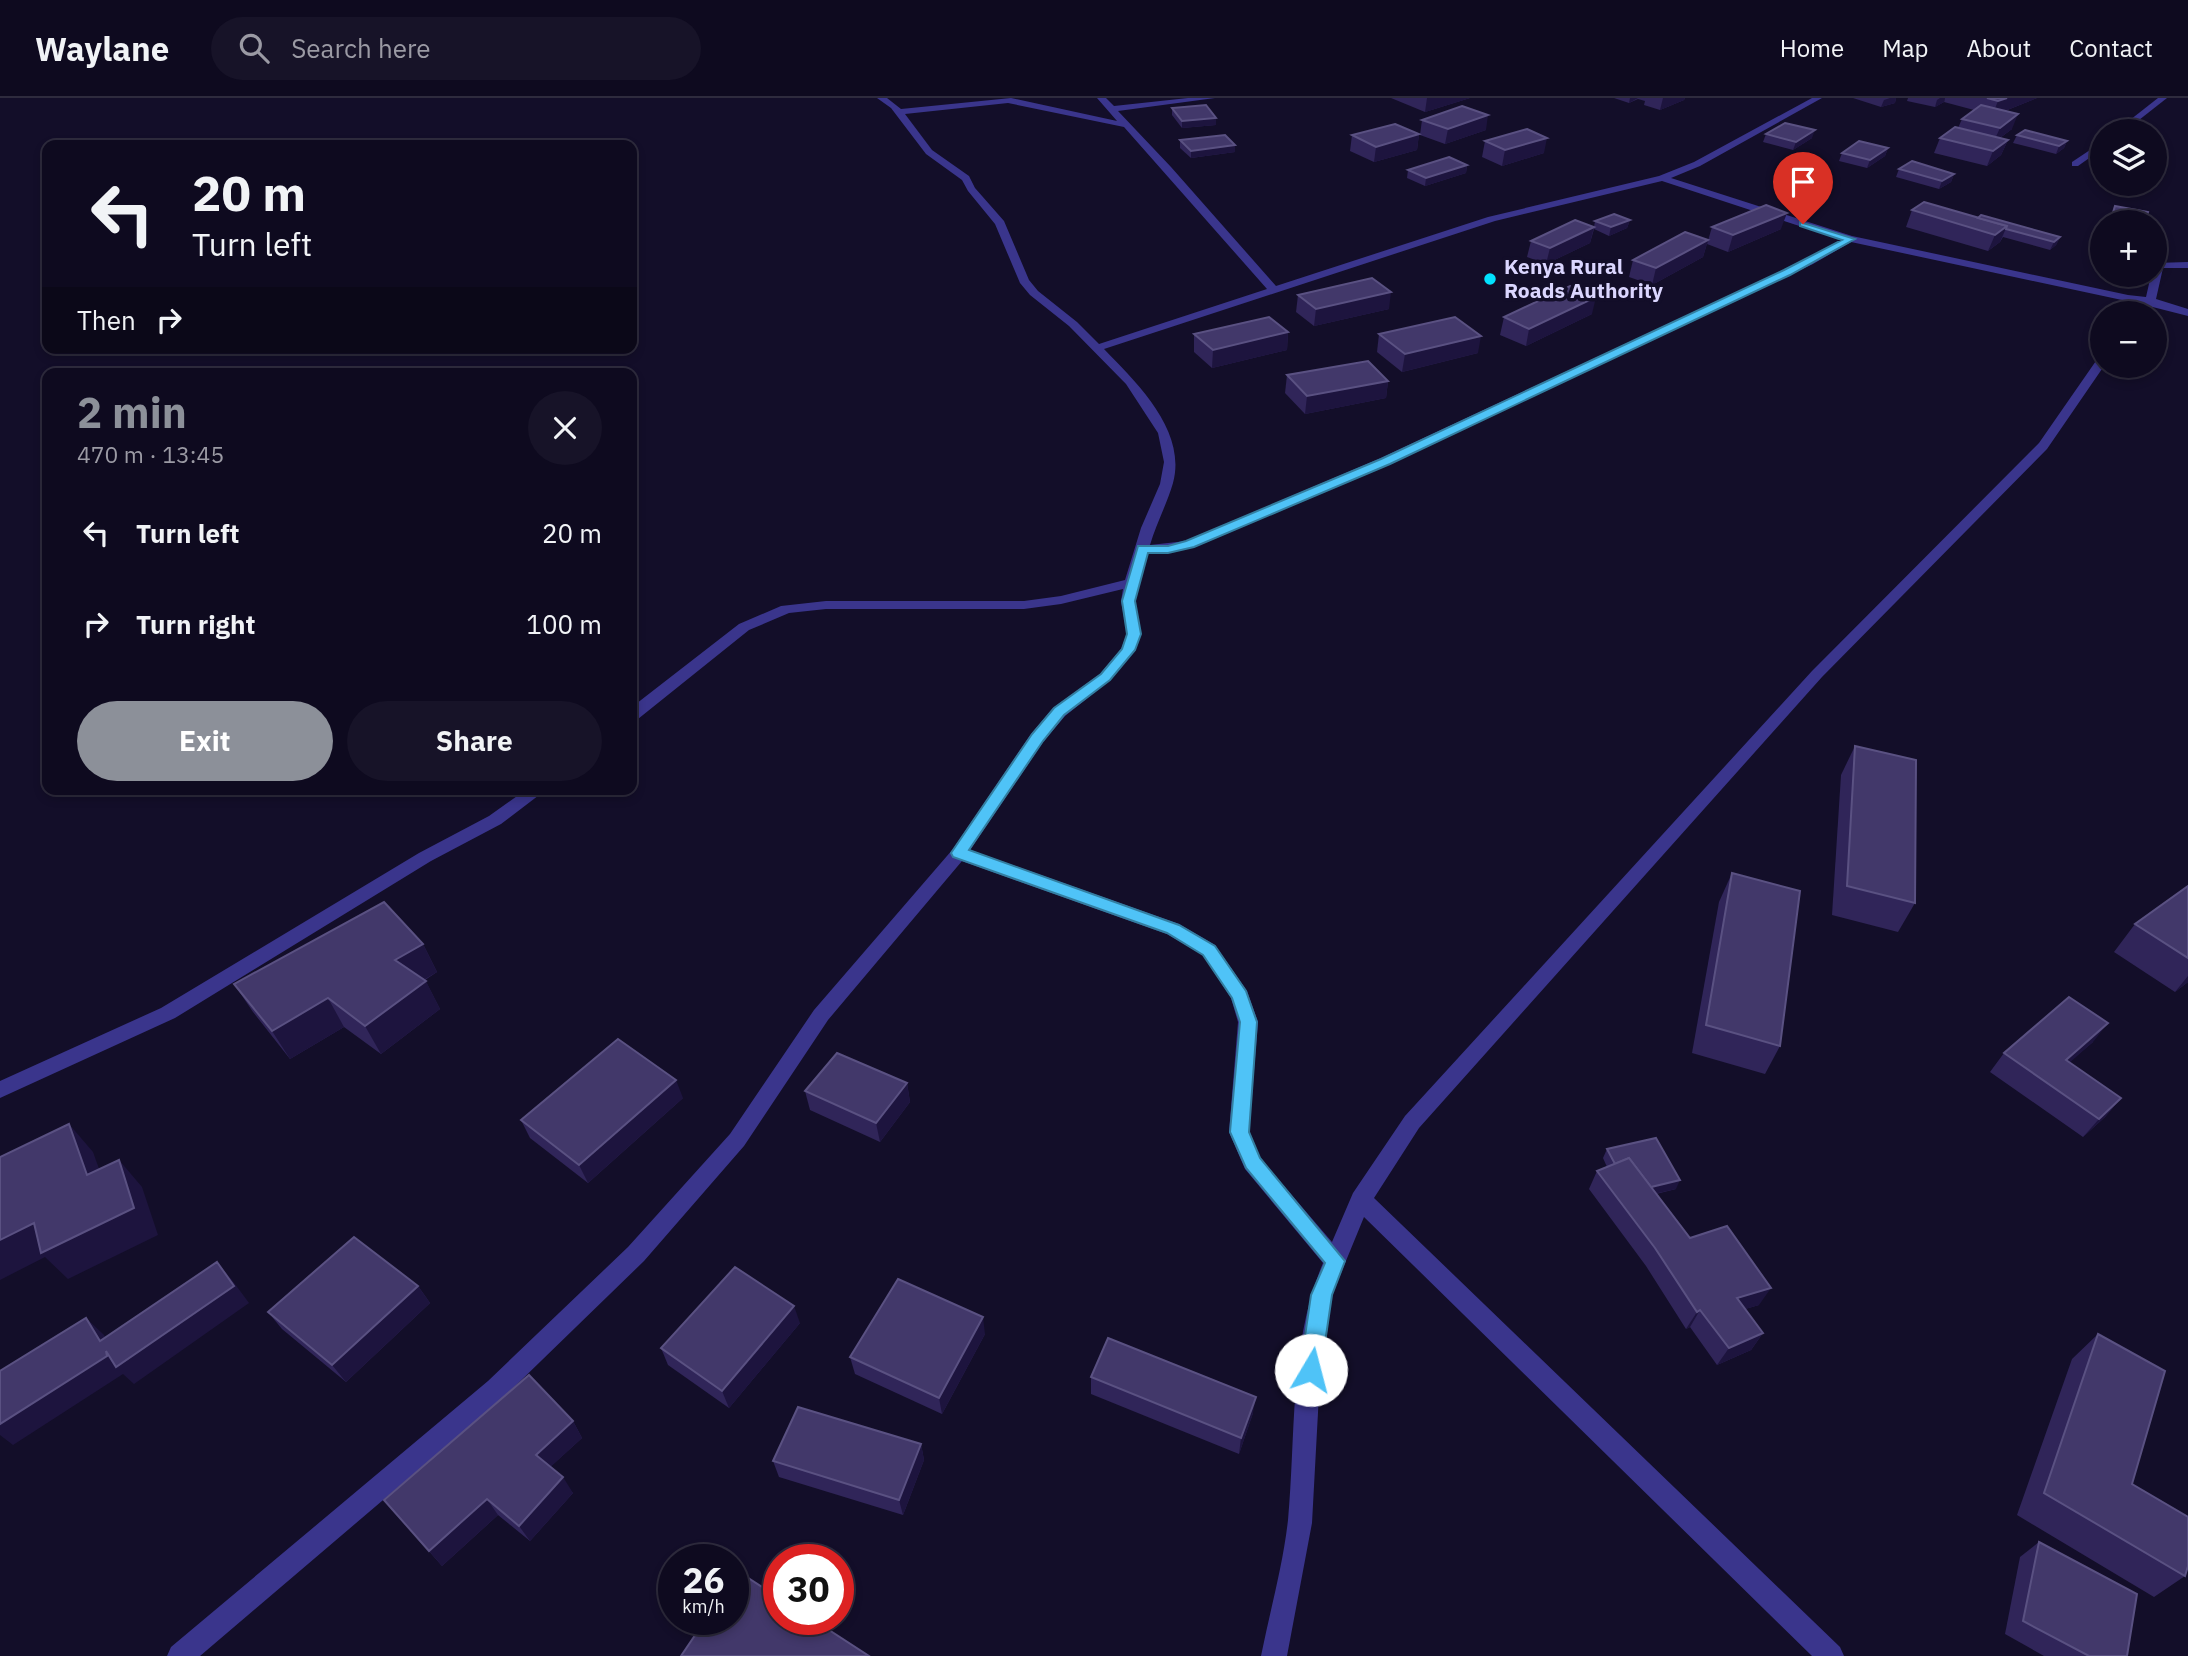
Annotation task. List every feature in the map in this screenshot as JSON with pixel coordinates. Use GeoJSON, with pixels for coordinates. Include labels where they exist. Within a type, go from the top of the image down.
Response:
{"type":"FeatureCollection","features":[{"type":"Feature","properties":{"kind":"street"},"geometry":{"type":"LineString","coordinates":[[180,1656],[496,1389],[636,1254],[737,1140],[821,1015],[959,853],[1037,738],[1059,712],[1105,677],[1128,650],[1134,634],[1128,601],[1131,583],[1166,484],[1169,447],[1164,433],[1130,382],[1024,282],[1000,223],[971,189],[966,178],[929,152],[898,112],[881,98]]}},
{"type":"Feature","properties":{"kind":"street"},"geometry":{"type":"LineString","coordinates":[[1101,98],[1274,291]]}},
{"type":"Feature","properties":{"kind":"street"},"geometry":{"type":"LineString","coordinates":[[1113,109],[1211,98]]}},
{"type":"Feature","properties":{"kind":"street"},"geometry":{"type":"LineString","coordinates":[[1097,348],[1492,219],[1662,178],[1697,164],[1818,98]]}},
{"type":"Feature","properties":{"kind":"street"},"geometry":{"type":"LineString","coordinates":[[2136,119],[2163,98]]}},
{"type":"Feature","properties":{"kind":"street"},"geometry":{"type":"LineString","coordinates":[[898,112],[1008,100],[1126,125]]}},
{"type":"Feature","properties":{"kind":"street"},"geometry":{"type":"LineString","coordinates":[[2075,164],[2090,153]]}},
{"type":"Feature","properties":{"kind":"street"},"geometry":{"type":"LineString","coordinates":[[1662,178],[1850,239],[2078,285],[2128,298],[2150,301],[2159,265],[2188,265]]}},
{"type":"Feature","properties":{"kind":"street"},"geometry":{"type":"LineString","coordinates":[[1143,549],[1168,550],[1190,544],[1385,461],[1737,296],[1850,239]]}},
{"type":"Feature","properties":{"kind":"street"},"geometry":{"type":"LineString","coordinates":[[2167,306],[2188,313]]}},
{"type":"Feature","properties":{"kind":"street"},"geometry":{"type":"LineString","coordinates":[[1274,1656],[1300,1523],[1307,1394],[1321,1295],[1361,1200],[1412,1122],[1816,674],[2043,446],[2090,377]]}},
{"type":"Feature","properties":{"kind":"street"},"geometry":{"type":"LineString","coordinates":[[637,712],[744,626],[786,609],[826,605],[1024,605],[1061,600],[1131,583]]}},
{"type":"Feature","properties":{"kind":"street"},"geometry":{"type":"LineString","coordinates":[[0,1090],[168,1013],[413,864],[495,820],[530,795]]}},
{"type":"Feature","properties":{"kind":"street"},"geometry":{"type":"LineString","coordinates":[[959,853],[1173,929],[1209,950],[1240,996],[1248,1022],[1239,1132],[1252,1163],[1335,1261]]}},
{"type":"Feature","properties":{"kind":"street"},"geometry":{"type":"LineString","coordinates":[[1361,1200],[1830,1656]]}},
{"type":"Feature","properties":{"kind":"building"},"geometry":{"type":"Polygon","coordinates":[[[1206,105],[1216,118],[1182,121],[1172,108],[1206,105]]]}},
{"type":"Feature","properties":{"kind":"building"},"geometry":{"type":"Polygon","coordinates":[[[1981,105],[2018,114],[2000,128],[1962,119],[1981,105]]]}},
{"type":"Feature","properties":{"kind":"building"},"geometry":{"type":"Polygon","coordinates":[[[1462,106],[1488,115],[1448,129],[1422,120],[1462,106]]]}},
{"type":"Feature","properties":{"kind":"building"},"geometry":{"type":"Polygon","coordinates":[[[1785,123],[1815,130],[1796,142],[1766,134],[1785,123]]]}},
{"type":"Feature","properties":{"kind":"building"},"geometry":{"type":"Polygon","coordinates":[[[1395,124],[1419,134],[1376,147],[1352,135],[1395,124]]]}},
{"type":"Feature","properties":{"kind":"building"},"geometry":{"type":"Polygon","coordinates":[[[1955,127],[2008,140],[1993,151],[1940,138],[1955,127]]]}},
{"type":"Feature","properties":{"kind":"building"},"geometry":{"type":"Polygon","coordinates":[[[1527,129],[1547,138],[1505,150],[1485,141],[1527,129]]]}},
{"type":"Feature","properties":{"kind":"building"},"geometry":{"type":"Polygon","coordinates":[[[2025,130],[2067,141],[2059,146],[2017,135],[2025,130]]]}},
{"type":"Feature","properties":{"kind":"building"},"geometry":{"type":"Polygon","coordinates":[[[1225,135],[1235,145],[1191,151],[1180,140],[1225,135]]]}},
{"type":"Feature","properties":{"kind":"building"},"geometry":{"type":"Polygon","coordinates":[[[1859,141],[1888,148],[1870,160],[1842,153],[1859,141]]]}},
{"type":"Feature","properties":{"kind":"building"},"geometry":{"type":"Polygon","coordinates":[[[1449,157],[1467,165],[1426,178],[1408,170],[1449,157]]]}},
{"type":"Feature","properties":{"kind":"building"},"geometry":{"type":"Polygon","coordinates":[[[1912,161],[1954,174],[1942,181],[1899,169],[1912,161]]]}},
{"type":"Feature","properties":{"kind":"building"},"geometry":{"type":"Polygon","coordinates":[[[1924,202],[2007,226],[1995,235],[1912,210],[1924,202]]]}},
{"type":"Feature","properties":{"kind":"building"},"geometry":{"type":"Polygon","coordinates":[[[1766,205],[1787,213],[1733,235],[1712,227],[1766,205]]]}},
{"type":"Feature","properties":{"kind":"building"},"geometry":{"type":"Polygon","coordinates":[[[2115,206],[2137,210],[2114,210],[2115,206]]]}},
{"type":"Feature","properties":{"kind":"building"},"geometry":{"type":"Polygon","coordinates":[[[1614,214],[1630,220],[1611,227],[1595,221],[1614,214]]]}},
{"type":"Feature","properties":{"kind":"building"},"geometry":{"type":"Polygon","coordinates":[[[1981,215],[2060,237],[2054,242],[2006,229],[2007,226],[1978,218],[1981,215]]]}},
{"type":"Feature","properties":{"kind":"building"},"geometry":{"type":"Polygon","coordinates":[[[1575,220],[1594,227],[1550,248],[1531,241],[1575,220]]]}},
{"type":"Feature","properties":{"kind":"building"},"geometry":{"type":"Polygon","coordinates":[[[1685,232],[1708,240],[1656,268],[1633,260],[1685,232]]]}},
{"type":"Feature","properties":{"kind":"building"},"geometry":{"type":"Polygon","coordinates":[[[1372,278],[1391,292],[1316,309],[1298,295],[1372,278]]]}},
{"type":"Feature","properties":{"kind":"building"},"geometry":{"type":"Polygon","coordinates":[[[1570,286],[1596,297],[1529,329],[1504,317],[1570,286]]]}},
{"type":"Feature","properties":{"kind":"building"},"geometry":{"type":"Polygon","coordinates":[[[1269,317],[1288,332],[1213,350],[1194,334],[1269,317]]]}},
{"type":"Feature","properties":{"kind":"building"},"geometry":{"type":"Polygon","coordinates":[[[1455,317],[1481,336],[1405,354],[1379,334],[1455,317]]]}},
{"type":"Feature","properties":{"kind":"building"},"geometry":{"type":"Polygon","coordinates":[[[1368,361],[1388,381],[1307,396],[1287,375],[1368,361]]]}},
{"type":"Feature","properties":{"kind":"building"},"geometry":{"type":"Polygon","coordinates":[[[1855,746],[1916,760],[1915,903],[1847,886],[1855,746]]]}},
{"type":"Feature","properties":{"kind":"building"},"geometry":{"type":"Polygon","coordinates":[[[1732,873],[1800,891],[1780,1046],[1706,1025],[1732,873]]]}},
{"type":"Feature","properties":{"kind":"building"},"geometry":{"type":"Polygon","coordinates":[[[2188,886],[2188,958],[2135,924],[2188,886]]]}},
{"type":"Feature","properties":{"kind":"building"},"geometry":{"type":"Polygon","coordinates":[[[384,902],[423,944],[395,960],[426,981],[365,1026],[328,998],[272,1031],[234,984],[384,902]]]}},
{"type":"Feature","properties":{"kind":"building"},"geometry":{"type":"Polygon","coordinates":[[[2069,997],[2108,1023],[2066,1060],[2121,1098],[2099,1119],[2004,1053],[2069,997]]]}},
{"type":"Feature","properties":{"kind":"building"},"geometry":{"type":"Polygon","coordinates":[[[618,1039],[676,1080],[579,1165],[521,1120],[618,1039]]]}},
{"type":"Feature","properties":{"kind":"building"},"geometry":{"type":"Polygon","coordinates":[[[837,1053],[907,1083],[876,1123],[805,1091],[837,1053]]]}},
{"type":"Feature","properties":{"kind":"building"},"geometry":{"type":"Polygon","coordinates":[[[69,1124],[87,1175],[119,1160],[134,1208],[41,1253],[34,1223],[0,1240],[0,1157],[69,1124]]]}},
{"type":"Feature","properties":{"kind":"building"},"geometry":{"type":"Polygon","coordinates":[[[1656,1138],[1680,1180],[1651,1187],[1629,1158],[1615,1164],[1607,1149],[1656,1138]]]}},
{"type":"Feature","properties":{"kind":"building"},"geometry":{"type":"Polygon","coordinates":[[[1629,1158],[1690,1238],[1727,1226],[1771,1288],[1737,1298],[1763,1333],[1729,1348],[1700,1310],[1697,1312],[1655,1248],[1597,1171],[1629,1158]]]}},
{"type":"Feature","properties":{"kind":"building"},"geometry":{"type":"Polygon","coordinates":[[[354,1237],[418,1286],[332,1365],[268,1312],[354,1237]]]}},
{"type":"Feature","properties":{"kind":"building"},"geometry":{"type":"Polygon","coordinates":[[[217,1262],[234,1286],[116,1367],[106,1351],[107,1356],[0,1424],[0,1371],[86,1318],[100,1341],[217,1262]]]}},
{"type":"Feature","properties":{"kind":"building"},"geometry":{"type":"Polygon","coordinates":[[[735,1267],[794,1306],[722,1391],[661,1348],[735,1267]]]}},
{"type":"Feature","properties":{"kind":"building"},"geometry":{"type":"Polygon","coordinates":[[[898,1279],[983,1317],[939,1398],[850,1357],[898,1279]]]}},
{"type":"Feature","properties":{"kind":"building"},"geometry":{"type":"Polygon","coordinates":[[[2098,1334],[2165,1371],[2132,1484],[2188,1517],[2188,1566],[2185,1576],[2044,1493],[2098,1334]]]}},
{"type":"Feature","properties":{"kind":"building"},"geometry":{"type":"Polygon","coordinates":[[[1108,1338],[1256,1397],[1241,1438],[1091,1377],[1108,1338]]]}},
{"type":"Feature","properties":{"kind":"building"},"geometry":{"type":"Polygon","coordinates":[[[529,1375],[573,1421],[536,1455],[563,1477],[519,1526],[487,1499],[429,1551],[384,1500],[529,1375]]]}},
{"type":"Feature","properties":{"kind":"building"},"geometry":{"type":"Polygon","coordinates":[[[798,1407],[921,1444],[899,1500],[773,1461],[798,1407]]]}},
{"type":"Feature","properties":{"kind":"building"},"geometry":{"type":"Polygon","coordinates":[[[2039,1542],[2137,1594],[2127,1656],[2089,1656],[2023,1621],[2039,1542]]]}},
{"type":"Feature","properties":{"kind":"building"},"geometry":{"type":"Polygon","coordinates":[[[749,1578],[763,1588],[763,1635],[837,1635],[869,1656],[681,1656],[695,1635],[749,1635],[749,1578]]]}},
{"type":"Feature","properties":{"kind":"place","name":"Kenya Rural Roads Authority"},"geometry":{"type":"Point","coordinates":[1490,279]}},
{"type":"Feature","properties":{"kind":"route"},"geometry":{"type":"LineString","coordinates":[[1311,1370],[1321,1295],[1335,1261],[1252,1163],[1239,1132],[1248,1022],[1240,996],[1232,983],[1209,950],[1173,929],[959,853],[1037,738],[1059,712],[1105,677],[1128,650],[1134,634],[1128,601],[1131,583],[1143,549],[1168,550],[1190,544],[1385,461],[1809,262],[1850,239],[1803,224]]}}]}
